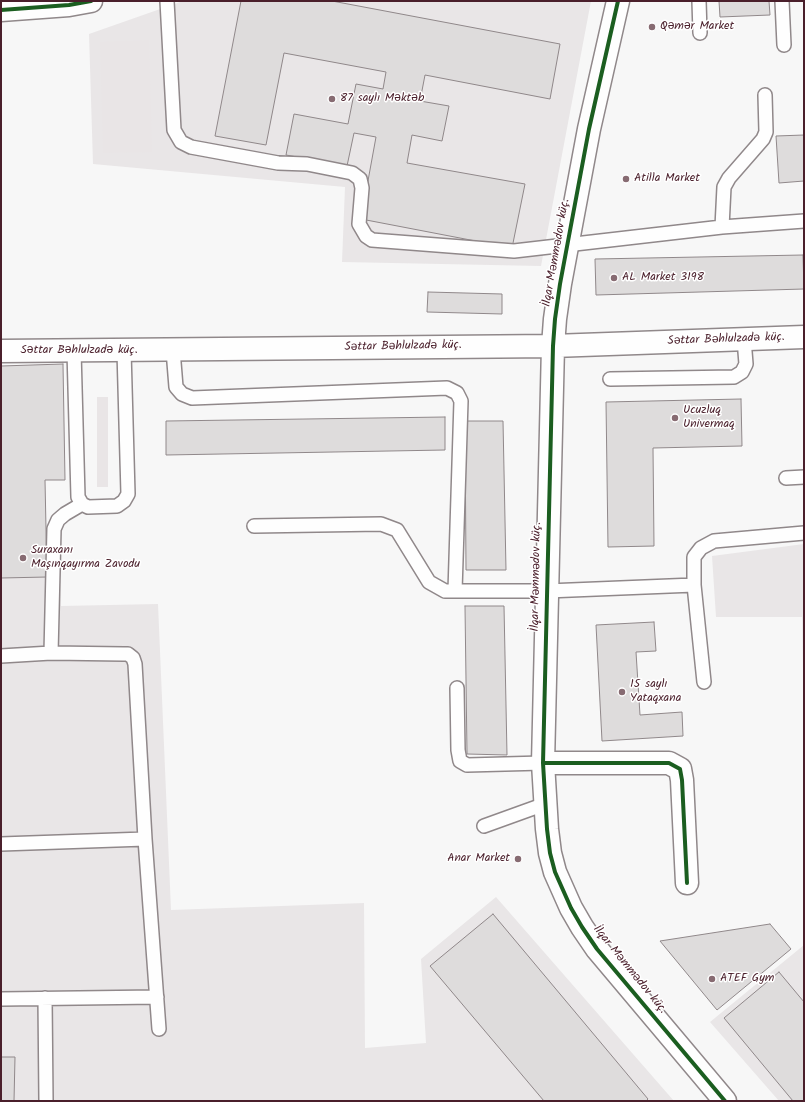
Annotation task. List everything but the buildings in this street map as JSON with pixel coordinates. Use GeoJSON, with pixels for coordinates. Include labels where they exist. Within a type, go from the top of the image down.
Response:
{"type":"FeatureCollection","features":[{"type":"Feature","properties":{"kind":"street"},"geometry":{"type":"LineString","coordinates":[[1,10],[69,5],[91,1]]}},
{"type":"Feature","properties":{"kind":"street","name":"İlqar Məmmədov küç."},"geometry":{"type":"LineString","coordinates":[[618,1],[589,129],[560,284],[553,346],[543,763],[545,804],[550,853],[555,872],[571,908],[582,927],[602,955],[725,1101]]}},
{"type":"Feature","properties":{"kind":"street","name":"Səttar Bəhlulzadə küç."},"geometry":{"type":"LineString","coordinates":[[1,351],[553,346],[804,337]]}},
{"type":"Feature","properties":{"kind":"street"},"geometry":{"type":"LineString","coordinates":[[543,763],[669,763],[680,769],[682,780],[687,883]]}},
{"type":"Feature","properties":{"kind":"lane"},"geometry":{"type":"LineString","coordinates":[[167,1],[174,130],[181,142],[191,147],[270,161],[307,164],[352,173],[360,180],[362,188],[359,224],[366,236],[372,240],[514,251],[722,227],[804,221]]}},
{"type":"Feature","properties":{"kind":"lane"},"geometry":{"type":"LineString","coordinates":[[699,1],[700,33]]}},
{"type":"Feature","properties":{"kind":"lane"},"geometry":{"type":"LineString","coordinates":[[782,1],[784,45]]}},
{"type":"Feature","properties":{"kind":"lane"},"geometry":{"type":"LineString","coordinates":[[722,227],[724,187],[729,178],[763,139],[766,132],[765,95]]}},
{"type":"Feature","properties":{"kind":"lane"},"geometry":{"type":"LineString","coordinates":[[610,380],[734,377],[742,372],[746,364],[744,339]]}},
{"type":"Feature","properties":{"kind":"lane"},"geometry":{"type":"LineString","coordinates":[[74,351],[78,497],[82,504],[88,507],[117,506],[124,501],[128,494],[124,350]]}},
{"type":"Feature","properties":{"kind":"lane"},"geometry":{"type":"LineString","coordinates":[[173,350],[176,387],[182,394],[192,398],[447,388],[457,393],[461,401],[455,591]]}},
{"type":"Feature","properties":{"kind":"lane"},"geometry":{"type":"LineString","coordinates":[[786,478],[804,477]]}},
{"type":"Feature","properties":{"kind":"lane"},"geometry":{"type":"LineString","coordinates":[[51,653],[54,529],[58,520],[82,504]]}},
{"type":"Feature","properties":{"kind":"lane"},"geometry":{"type":"LineString","coordinates":[[254,526],[381,524],[397,530],[429,582],[445,591],[547,591],[694,585]]}},
{"type":"Feature","properties":{"kind":"lane"},"geometry":{"type":"LineString","coordinates":[[704,682],[694,585],[694,558],[701,548],[714,541],[804,533]]}},
{"type":"Feature","properties":{"kind":"lane"},"geometry":{"type":"LineString","coordinates":[[1,656],[51,653],[128,654],[133,658],[135,664],[145,839],[159,1029]]}},
{"type":"Feature","properties":{"kind":"lane"},"geometry":{"type":"LineString","coordinates":[[457,688],[458,750],[460,761],[467,765],[543,763]]}},
{"type":"Feature","properties":{"kind":"lane"},"geometry":{"type":"LineString","coordinates":[[484,826],[545,804]]}},
{"type":"Feature","properties":{"kind":"lane"},"geometry":{"type":"LineString","coordinates":[[1,844],[145,839]]}},
{"type":"Feature","properties":{"kind":"lane"},"geometry":{"type":"LineString","coordinates":[[1,999],[157,996]]}},
{"type":"Feature","properties":{"kind":"lane"},"geometry":{"type":"LineString","coordinates":[[45,998],[46,1101]]}},
{"type":"Feature","properties":{"kind":"shaded area","name":"87 saylı Məktəb"},"geometry":{"type":"Polygon","coordinates":[[[183,1],[591,1],[541,266],[342,262],[345,187],[93,164],[89,34],[183,1]]]}},
{"type":"Feature","properties":{"kind":"shaded area"},"geometry":{"type":"Polygon","coordinates":[[[149,40],[152,152],[103,153],[100,42],[149,40]]]}},
{"type":"Feature","properties":{"kind":"shaded area","name":"Suraxanı Maşınqayırma Zavodu"},"geometry":{"type":"Polygon","coordinates":[[[63,364],[45,480],[47,576],[60,577],[61,606],[158,604],[171,910],[364,903],[365,1048],[426,1043],[421,959],[496,897],[674,1101],[1,1101],[1,366],[63,364]]]}},
{"type":"Feature","properties":{"kind":"shaded area"},"geometry":{"type":"Polygon","coordinates":[[[97,397],[108,397],[108,487],[97,487],[97,397]]]}},
{"type":"Feature","properties":{"kind":"shaded area"},"geometry":{"type":"Polygon","coordinates":[[[804,544],[804,722],[802,617],[716,617],[712,556],[804,544]]]}},
{"type":"Feature","properties":{"kind":"shaded area"},"geometry":{"type":"Polygon","coordinates":[[[804,945],[804,1101],[779,1101],[710,1022],[804,945]]]}},
{"type":"Feature","properties":{"kind":"cycle path"},"geometry":{"type":"LineString","coordinates":[[1,10],[69,5],[91,1]]}},
{"type":"Feature","properties":{"kind":"cycle path"},"geometry":{"type":"LineString","coordinates":[[618,1],[589,129],[560,284],[555,319],[553,346],[543,763],[547,829],[550,853],[555,872],[571,908],[582,927],[597,949],[725,1101]]}},
{"type":"Feature","properties":{"kind":"cycle path"},"geometry":{"type":"LineString","coordinates":[[543,763],[669,763],[680,769],[682,780],[687,883]]}},
{"type":"Feature","properties":{"kind":"place","name":"Qəmər Market"},"geometry":{"type":"Point","coordinates":[652,27]}},
{"type":"Feature","properties":{"kind":"place","name":"87 saylı Məktəb"},"geometry":{"type":"Point","coordinates":[332,99]}},
{"type":"Feature","properties":{"kind":"place","name":"Atilla Market"},"geometry":{"type":"Point","coordinates":[626,179]}},
{"type":"Feature","properties":{"kind":"place","name":"AL Market 3198"},"geometry":{"type":"Point","coordinates":[614,278]}},
{"type":"Feature","properties":{"kind":"place","name":"Ucuzluq Univermaq"},"geometry":{"type":"Point","coordinates":[675,418]}},
{"type":"Feature","properties":{"kind":"place","name":"Suraxanı Maşınqayırma Zavodu"},"geometry":{"type":"Point","coordinates":[23,558]}},
{"type":"Feature","properties":{"kind":"place","name":"15 saylı Yataqxana"},"geometry":{"type":"Point","coordinates":[622,692]}},
{"type":"Feature","properties":{"kind":"place","name":"Anar Market"},"geometry":{"type":"Point","coordinates":[518,859]}},
{"type":"Feature","properties":{"kind":"place","name":"ATEF Gym"},"geometry":{"type":"Point","coordinates":[712,979]}}]}
